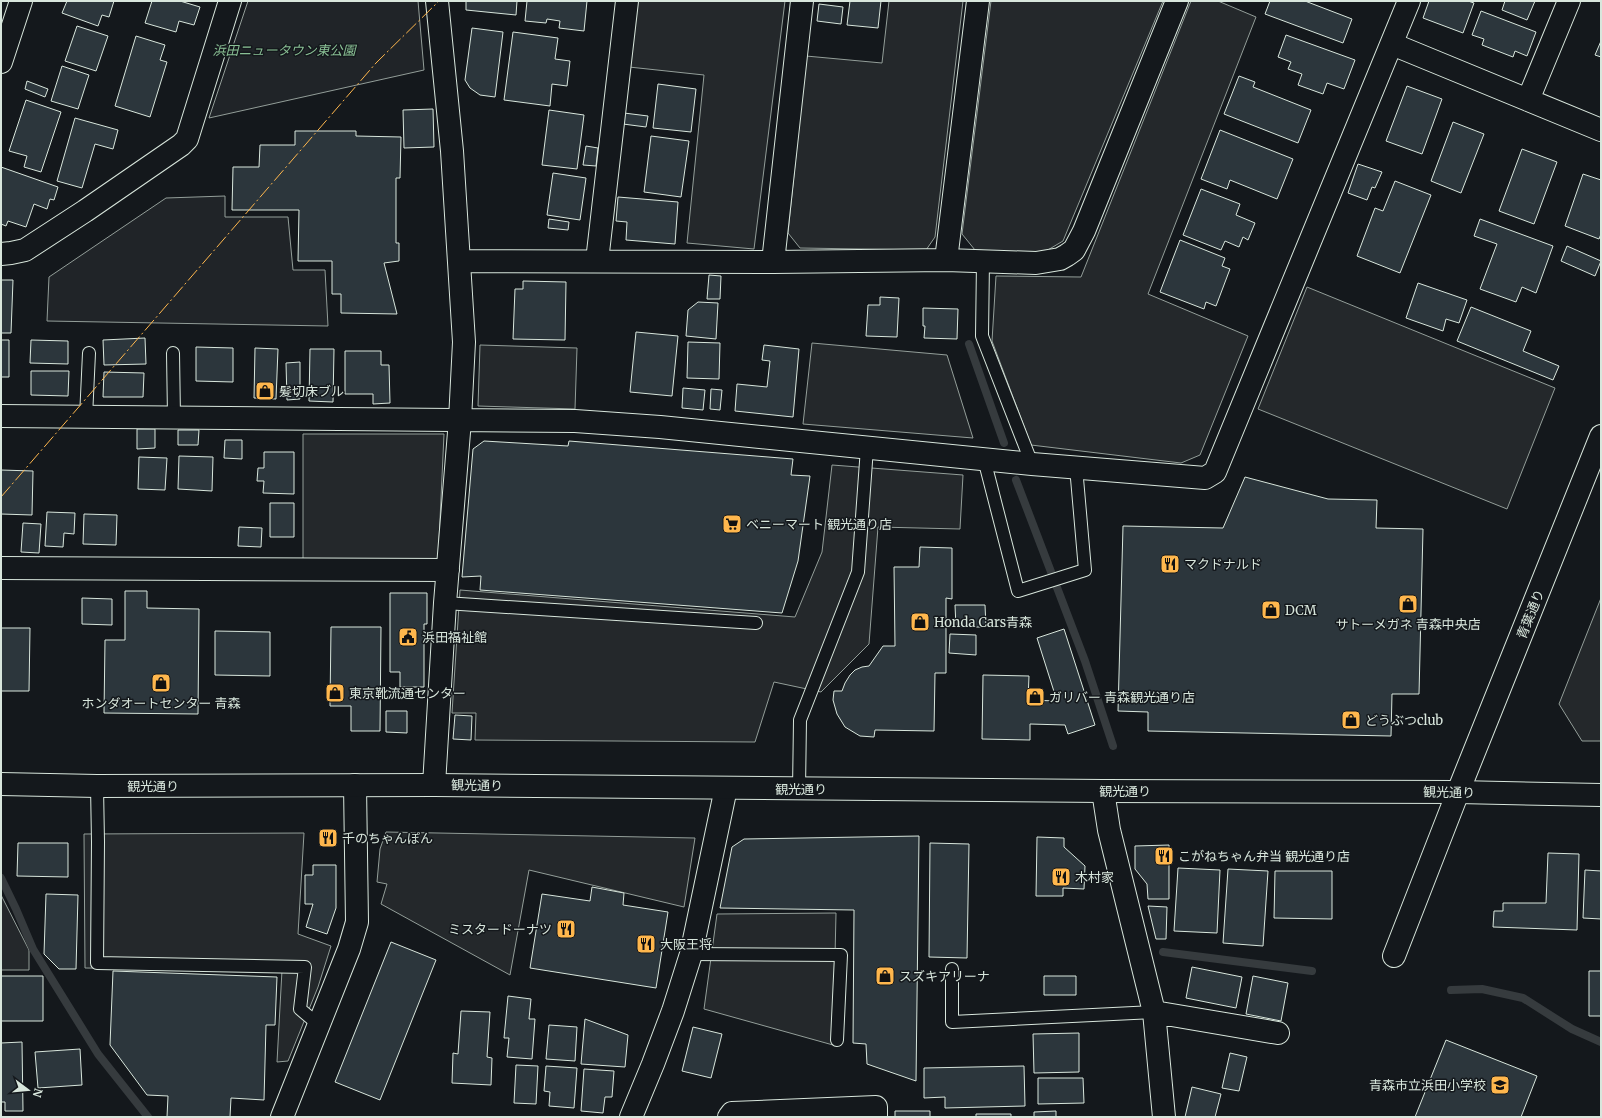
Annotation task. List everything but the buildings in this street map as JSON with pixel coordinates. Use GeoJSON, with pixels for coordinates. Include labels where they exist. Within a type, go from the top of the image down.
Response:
{"type":"FeatureCollection","features":[{"type":"Feature","properties":{"kind":"main road"},"geometry":{"type":"LineString","coordinates":[[1,62],[21,1]]}},
{"type":"Feature","properties":{"kind":"main road"},"geometry":{"type":"LineString","coordinates":[[1,254],[20,251],[32,246],[181,145],[187,139],[230,1]]}},
{"type":"Feature","properties":{"kind":"main road"},"geometry":{"type":"LineString","coordinates":[[434,785],[445,602],[460,420],[464,342],[460,261],[447,91],[437,1]]}},
{"type":"Feature","properties":{"kind":"main road"},"geometry":{"type":"LineString","coordinates":[[597,261],[627,1]]}},
{"type":"Feature","properties":{"kind":"main road"},"geometry":{"type":"LineString","coordinates":[[773,262],[802,1]]}},
{"type":"Feature","properties":{"kind":"main road"},"geometry":{"type":"LineString","coordinates":[[946,260],[978,1]]}},
{"type":"Feature","properties":{"kind":"main road"},"geometry":{"type":"LineString","coordinates":[[460,261],[773,262],[946,260],[1036,263],[1060,259],[1074,250],[1084,231],[1177,1]]}},
{"type":"Feature","properties":{"kind":"main road"},"geometry":{"type":"LineString","coordinates":[[1,416],[583,421],[660,427],[1032,464],[1205,478],[1215,472],[1409,1]]}},
{"type":"Feature","properties":{"kind":"main road"},"geometry":{"type":"LineString","coordinates":[[1528,100],[1569,1]]}},
{"type":"Feature","properties":{"kind":"main road"},"geometry":{"type":"LineString","coordinates":[[1392,44],[1601,130]]}},
{"type":"Feature","properties":{"kind":"main road","name":"青葉通り"},"geometry":{"type":"LineString","coordinates":[[1394,956],[1601,436]]}},
{"type":"Feature","properties":{"kind":"main road"},"geometry":{"type":"LineString","coordinates":[[1,568],[448,570]]}},
{"type":"Feature","properties":{"kind":"main road","name":"観光通り"},"geometry":{"type":"LineString","coordinates":[[1,784],[97,786],[434,785],[800,789],[1458,792],[1601,795]]}},
{"type":"Feature","properties":{"kind":"main road"},"geometry":{"type":"LineString","coordinates":[[282,1117],[349,949],[358,922],[355,785]]}},
{"type":"Feature","properties":{"kind":"main road"},"geometry":{"type":"LineString","coordinates":[[631,1117],[673,1011],[691,954],[726,788]]}},
{"type":"Feature","properties":{"kind":"main road"},"geometry":{"type":"LineString","coordinates":[[1104,791],[1109,830],[1154,1012],[1164,1117]]}},
{"type":"Feature","properties":{"kind":"main road"},"geometry":{"type":"LineString","coordinates":[[1154,1012],[1278,1033]]}},
{"type":"Feature","properties":{"kind":"main road"},"geometry":{"type":"LineString","coordinates":[[729,1117],[732,1113],[876,1107],[876,1117]]}},
{"type":"Feature","properties":{"kind":"lane"},"geometry":{"type":"LineString","coordinates":[[983,261],[982,336],[1032,464]]}},
{"type":"Feature","properties":{"kind":"lane"},"geometry":{"type":"LineString","coordinates":[[86,417],[89,353]]}},
{"type":"Feature","properties":{"kind":"lane"},"geometry":{"type":"LineString","coordinates":[[173,353],[174,418]]}},
{"type":"Feature","properties":{"kind":"lane"},"geometry":{"type":"LineString","coordinates":[[800,789],[800,720],[858,572],[866,448]]}},
{"type":"Feature","properties":{"kind":"lane"},"geometry":{"type":"LineString","coordinates":[[984,459],[1018,591],[1085,570],[1076,467]]}},
{"type":"Feature","properties":{"kind":"lane"},"geometry":{"type":"LineString","coordinates":[[445,602],[756,623]]}},
{"type":"Feature","properties":{"kind":"lane"},"geometry":{"type":"LineString","coordinates":[[97,786],[97,963],[304,967],[300,1009],[319,1025]]}},
{"type":"Feature","properties":{"kind":"lane"},"geometry":{"type":"LineString","coordinates":[[691,954],[840,955],[837,1040]]}},
{"type":"Feature","properties":{"kind":"lane"},"geometry":{"type":"LineString","coordinates":[[952,969],[952,1022],[1154,1012]]}},
{"type":"Feature","properties":{"kind":"green space","name":"浜田ニュータウン東公園"},"geometry":{"type":"Polygon","coordinates":[[[248,1],[418,1],[424,70],[209,118],[248,1]]]}},
{"type":"Feature","properties":{"kind":"green space"},"geometry":{"type":"Polygon","coordinates":[[[225,196],[225,217],[288,217],[293,270],[325,270],[328,326],[47,321],[49,277],[166,198],[225,196]]]}},
{"type":"Feature","properties":{"kind":"shaded area"},"geometry":{"type":"Polygon","coordinates":[[[637,1],[785,1],[754,249],[687,243],[704,75],[629,67],[637,1]]]}},
{"type":"Feature","properties":{"kind":"shaded area"},"geometry":{"type":"Polygon","coordinates":[[[889,1],[963,1],[935,237],[926,250],[800,248],[788,233],[806,56],[882,63],[889,1]]]}},
{"type":"Feature","properties":{"kind":"shaded area"},"geometry":{"type":"Polygon","coordinates":[[[991,1],[1163,1],[1063,241],[1041,254],[975,250],[962,234],[991,1]]]}},
{"type":"Feature","properties":{"kind":"shaded area"},"geometry":{"type":"Polygon","coordinates":[[[1191,1],[1218,1],[1256,17],[1148,294],[1248,336],[1200,455],[1181,463],[1031,445],[992,341],[996,276],[1081,277],[1191,1]]]}},
{"type":"Feature","properties":{"kind":"shaded area"},"geometry":{"type":"Polygon","coordinates":[[[1307,287],[1555,388],[1507,509],[1258,409],[1307,287]]]}},
{"type":"Feature","properties":{"kind":"shaded area"},"geometry":{"type":"Polygon","coordinates":[[[812,343],[947,355],[973,438],[803,424],[812,343]]]}},
{"type":"Feature","properties":{"kind":"shaded area"},"geometry":{"type":"Polygon","coordinates":[[[480,345],[577,348],[575,409],[478,406],[480,345]]]}},
{"type":"Feature","properties":{"kind":"shaded area"},"geometry":{"type":"Polygon","coordinates":[[[303,434],[444,434],[438,562],[303,561],[303,434]]]}},
{"type":"Feature","properties":{"kind":"shaded area"},"geometry":{"type":"Polygon","coordinates":[[[832,465],[963,475],[960,529],[878,527],[869,644],[821,692],[774,682],[755,742],[475,740],[476,713],[452,713],[460,590],[795,617],[822,552],[832,465]]]}},
{"type":"Feature","properties":{"kind":"shaded area"},"geometry":{"type":"Polygon","coordinates":[[[1601,598],[1601,741],[1582,741],[1559,704],[1601,598]]]}},
{"type":"Feature","properties":{"kind":"shaded area"},"geometry":{"type":"Polygon","coordinates":[[[386,832],[695,838],[684,907],[529,870],[510,975],[381,904],[387,884],[377,882],[380,849],[386,832]]]}},
{"type":"Feature","properties":{"kind":"shaded area"},"geometry":{"type":"Polygon","coordinates":[[[304,833],[298,934],[331,946],[318,987],[288,1061],[277,1062],[282,970],[85,968],[84,834],[304,833]]]}},
{"type":"Feature","properties":{"kind":"shaded area"},"geometry":{"type":"Polygon","coordinates":[[[1,895],[29,950],[29,970],[1,970],[1,895]]]}},
{"type":"Feature","properties":{"kind":"shaded area"},"geometry":{"type":"Polygon","coordinates":[[[836,913],[833,1045],[704,1009],[717,914],[836,913]]]}},
{"type":"Feature","properties":{"kind":"waterway"},"geometry":{"type":"LineString","coordinates":[[969,344],[1004,443]]}},
{"type":"Feature","properties":{"kind":"waterway"},"geometry":{"type":"LineString","coordinates":[[1016,480],[1085,661],[1113,746]]}},
{"type":"Feature","properties":{"kind":"waterway"},"geometry":{"type":"LineString","coordinates":[[1,878],[33,949],[98,1054],[148,1117]]}},
{"type":"Feature","properties":{"kind":"waterway"},"geometry":{"type":"LineString","coordinates":[[1163,952],[1312,971]]}},
{"type":"Feature","properties":{"kind":"waterway"},"geometry":{"type":"LineString","coordinates":[[1451,990],[1482,989],[1523,998],[1572,1029],[1601,1042]]}},
{"type":"Feature","properties":{"kind":"power"},"geometry":{"type":"LineString","coordinates":[[1,497],[376,63],[439,1]]}},
{"type":"Feature","properties":{"kind":"place","name":"髪切床ブル"},"geometry":{"type":"Point","coordinates":[265,391]}},
{"type":"Feature","properties":{"kind":"place","name":"ベニーマート 観光通り店"},"geometry":{"type":"Point","coordinates":[732,524]}},
{"type":"Feature","properties":{"kind":"place","name":"マクドナルド"},"geometry":{"type":"Point","coordinates":[1170,564]}},
{"type":"Feature","properties":{"kind":"place","name":"サトーメガネ 青森中央店"},"geometry":{"type":"Point","coordinates":[1408,604]}},
{"type":"Feature","properties":{"kind":"place","name":"DCM"},"geometry":{"type":"Point","coordinates":[1271,610]}},
{"type":"Feature","properties":{"kind":"place","name":"Honda Cars青森"},"geometry":{"type":"Point","coordinates":[920,622]}},
{"type":"Feature","properties":{"kind":"place","name":"浜田福祉館"},"geometry":{"type":"Point","coordinates":[408,637]}},
{"type":"Feature","properties":{"kind":"place","name":"ホンダオートセンター 青森"},"geometry":{"type":"Point","coordinates":[161,683]}},
{"type":"Feature","properties":{"kind":"place","name":"東京靴流通センター"},"geometry":{"type":"Point","coordinates":[335,693]}},
{"type":"Feature","properties":{"kind":"place","name":"ガリバー 青森観光通り店"},"geometry":{"type":"Point","coordinates":[1035,697]}},
{"type":"Feature","properties":{"kind":"place","name":"どうぶつclub"},"geometry":{"type":"Point","coordinates":[1351,720]}},
{"type":"Feature","properties":{"kind":"place","name":"千のちゃんぽん"},"geometry":{"type":"Point","coordinates":[328,838]}},
{"type":"Feature","properties":{"kind":"place","name":"こがねちゃん弁当 観光通り店"},"geometry":{"type":"Point","coordinates":[1164,856]}},
{"type":"Feature","properties":{"kind":"place","name":"木村家"},"geometry":{"type":"Point","coordinates":[1061,877]}},
{"type":"Feature","properties":{"kind":"place","name":"ミスタードーナツ"},"geometry":{"type":"Point","coordinates":[566,929]}},
{"type":"Feature","properties":{"kind":"place","name":"大阪王将"},"geometry":{"type":"Point","coordinates":[646,944]}},
{"type":"Feature","properties":{"kind":"place","name":"スズキアリーナ"},"geometry":{"type":"Point","coordinates":[885,976]}},
{"type":"Feature","properties":{"kind":"place","name":"青森市立浜田小学校"},"geometry":{"type":"Point","coordinates":[1500,1085]}}]}
